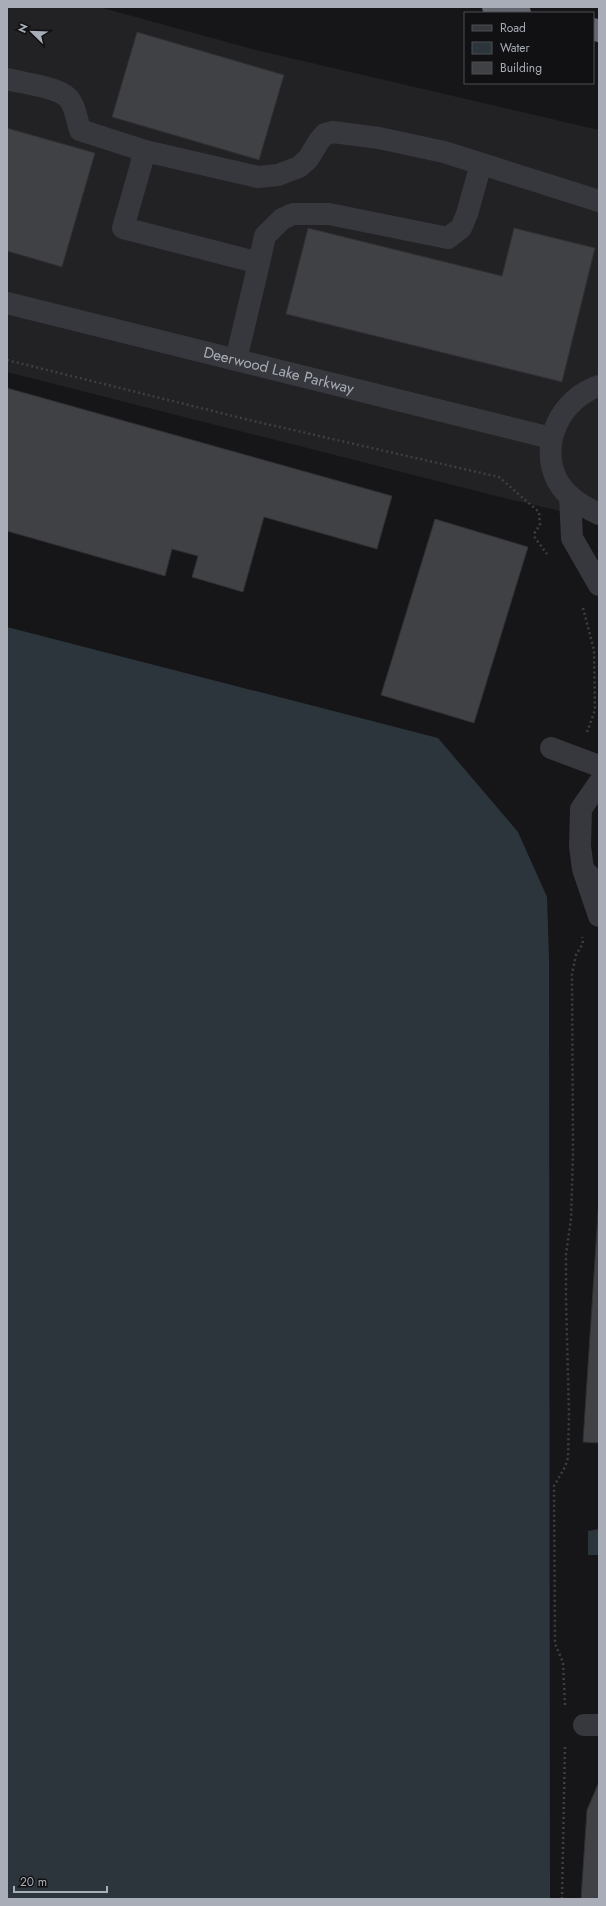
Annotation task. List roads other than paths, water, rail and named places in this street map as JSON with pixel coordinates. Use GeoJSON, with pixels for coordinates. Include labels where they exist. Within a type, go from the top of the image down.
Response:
{"type":"FeatureCollection","features":[{"type":"Feature","properties":{"kind":"highway"},"geometry":{"type":"LineString","coordinates":[[493,7],[516,12]]}},
{"type":"Feature","properties":{"kind":"street"},"geometry":{"type":"LineString","coordinates":[[7,79],[57,91],[68,97],[74,109],[80,130],[145,151],[258,177],[278,175],[299,167],[308,159],[325,134],[333,132],[379,138],[444,152],[599,201]]}},
{"type":"Feature","properties":{"kind":"street"},"geometry":{"type":"LineString","coordinates":[[145,151],[123,228],[259,263]]}},
{"type":"Feature","properties":{"kind":"street"},"geometry":{"type":"LineString","coordinates":[[236,360],[265,236],[282,219],[293,214],[329,214],[448,238],[461,228],[467,214],[481,164]]}},
{"type":"Feature","properties":{"kind":"street","name":"Deerwood Lake Parkway"},"geometry":{"type":"LineString","coordinates":[[7,303],[551,438]]}},
{"type":"Feature","properties":{"kind":"street"},"geometry":{"type":"LineString","coordinates":[[599,368],[594,388],[572,401],[559,418],[551,438],[551,459],[557,480],[570,496],[584,507],[599,514]]}},
{"type":"Feature","properties":{"kind":"street"},"geometry":{"type":"LineString","coordinates":[[570,496],[572,538],[599,585]]}},
{"type":"Feature","properties":{"kind":"street"},"geometry":{"type":"LineString","coordinates":[[551,748],[599,766]]}},
{"type":"Feature","properties":{"kind":"street"},"geometry":{"type":"LineString","coordinates":[[599,783],[581,809],[580,846],[583,869],[599,916]]}},
{"type":"Feature","properties":{"kind":"street"},"geometry":{"type":"LineString","coordinates":[[583,869],[599,886]]}},
{"type":"Feature","properties":{"kind":"water"},"geometry":{"type":"Polygon","coordinates":[[[7,627],[438,738],[518,832],[547,897],[549,958],[550,1899],[7,1899],[7,627]]]}},
{"type":"Feature","properties":{"kind":"water"},"geometry":{"type":"Polygon","coordinates":[[[599,1529],[599,1555],[588,1555],[588,1531],[599,1529]]]}}]}
